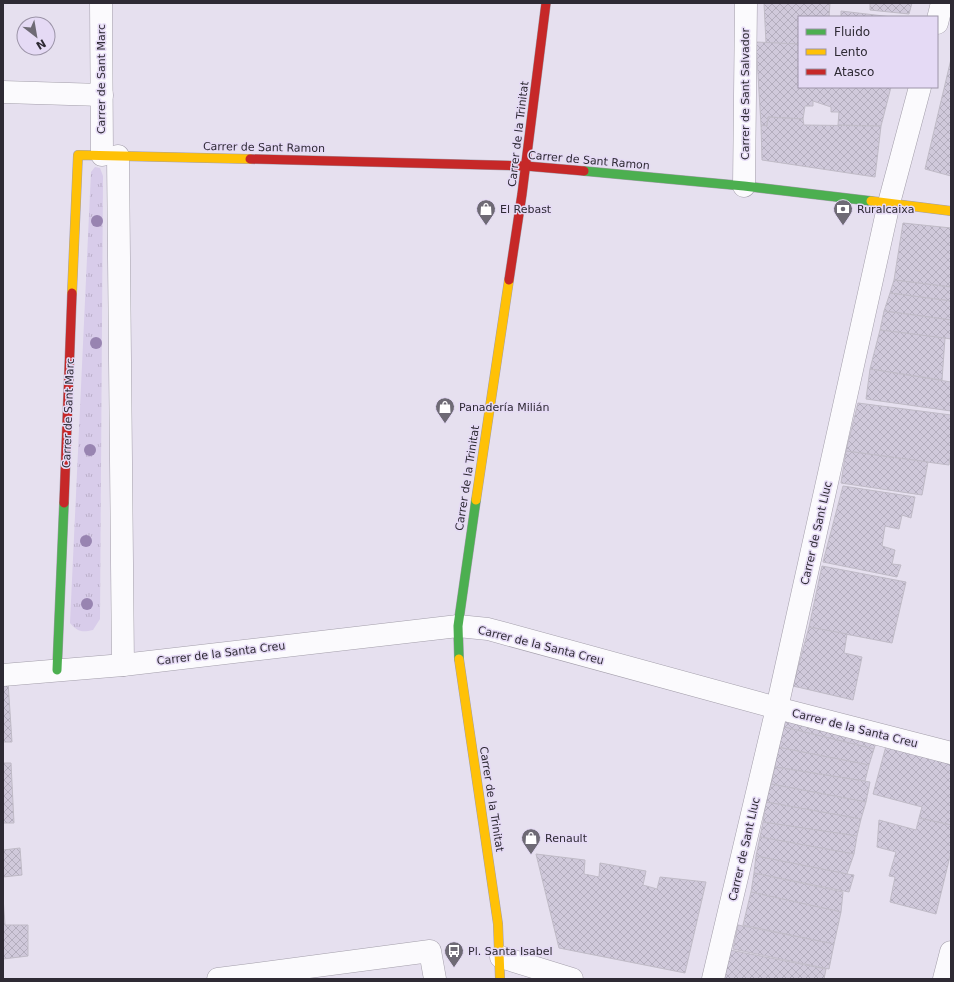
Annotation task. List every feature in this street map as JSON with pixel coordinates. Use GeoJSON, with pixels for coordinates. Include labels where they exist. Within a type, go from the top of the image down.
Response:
{"type":"FeatureCollection","features":[{"type":"Feature","properties":{"kind":"street","name":"Carrer de Sant Marc"},"geometry":{"type":"LineString","coordinates":[[101,3],[102,95],[110,156],[123,665]]}},
{"type":"Feature","properties":{"kind":"street","name":"Carrer de la Trinitat"},"geometry":{"type":"LineString","coordinates":[[500,979],[501,956],[498,924],[459,663],[458,626],[526,166],[546,3]]}},
{"type":"Feature","properties":{"kind":"street","name":"Carrer de Sant Salvador"},"geometry":{"type":"LineString","coordinates":[[744,186],[746,3]]}},
{"type":"Feature","properties":{"kind":"street"},"geometry":{"type":"LineString","coordinates":[[938,19],[942,3]]}},
{"type":"Feature","properties":{"kind":"street","name":"Carrer de Sant Lluc"},"geometry":{"type":"LineString","coordinates":[[713,979],[777,708],[889,203],[920,88]]}},
{"type":"Feature","properties":{"kind":"street"},"geometry":{"type":"LineString","coordinates":[[3,92],[102,95]]}},
{"type":"Feature","properties":{"kind":"street","name":"Carrer de Sant Marc"},"geometry":{"type":"LineString","coordinates":[[57,670],[78,155]]}},
{"type":"Feature","properties":{"kind":"street","name":"Carrer de Sant Ramon"},"geometry":{"type":"LineString","coordinates":[[78,155],[526,166],[744,186],[951,211]]}},
{"type":"Feature","properties":{"kind":"street","name":"Carrer de la Santa Creu"},"geometry":{"type":"LineString","coordinates":[[3,675],[123,665],[458,626],[488,629],[777,708],[951,753]]}},
{"type":"Feature","properties":{"kind":"street"},"geometry":{"type":"LineString","coordinates":[[218,979],[430,951],[435,979]]}},
{"type":"Feature","properties":{"kind":"street"},"geometry":{"type":"LineString","coordinates":[[944,979],[951,952]]}},
{"type":"Feature","properties":{"kind":"street"},"geometry":{"type":"LineString","coordinates":[[501,956],[572,979]]}},
{"type":"Feature","properties":{"kind":"green space"},"geometry":{"type":"Polygon","coordinates":[[[95,167],[100,168],[103,176],[100,619],[93,630],[82,631],[77,630],[70,623],[91,172],[95,167]]]}},
{"type":"Feature","properties":{"kind":"building"},"geometry":{"type":"Polygon","coordinates":[[[764,3],[830,3],[829,16],[798,16],[798,44],[766,43],[764,3]]]}},
{"type":"Feature","properties":{"kind":"building"},"geometry":{"type":"Polygon","coordinates":[[[870,3],[912,3],[909,14],[870,10],[870,3]]]}},
{"type":"Feature","properties":{"kind":"building"},"geometry":{"type":"Polygon","coordinates":[[[841,11],[884,16],[841,16],[841,11]]]}},
{"type":"Feature","properties":{"kind":"building"},"geometry":{"type":"Polygon","coordinates":[[[756,42],[798,44],[798,88],[891,88],[881,126],[838,125],[839,112],[831,112],[831,107],[813,101],[813,106],[805,106],[803,119],[768,117],[767,126],[761,125],[756,42]]]}},
{"type":"Feature","properties":{"kind":"building"},"geometry":{"type":"Polygon","coordinates":[[[951,59],[951,176],[925,169],[951,59]]]}},
{"type":"Feature","properties":{"kind":"building"},"geometry":{"type":"Polygon","coordinates":[[[768,117],[803,119],[804,125],[881,126],[875,177],[762,160],[761,125],[767,126],[768,117]]]}},
{"type":"Feature","properties":{"kind":"building"},"geometry":{"type":"Polygon","coordinates":[[[903,223],[951,228],[951,287],[894,280],[903,223]]]}},
{"type":"Feature","properties":{"kind":"building"},"geometry":{"type":"Polygon","coordinates":[[[894,280],[951,287],[951,301],[890,293],[894,280]]]}},
{"type":"Feature","properties":{"kind":"building"},"geometry":{"type":"Polygon","coordinates":[[[890,293],[951,301],[951,320],[884,311],[890,293]]]}},
{"type":"Feature","properties":{"kind":"building"},"geometry":{"type":"Polygon","coordinates":[[[884,311],[951,320],[951,339],[880,330],[884,311]]]}},
{"type":"Feature","properties":{"kind":"building"},"geometry":{"type":"Polygon","coordinates":[[[880,330],[945,338],[942,380],[870,369],[880,330]]]}},
{"type":"Feature","properties":{"kind":"building"},"geometry":{"type":"Polygon","coordinates":[[[870,369],[951,382],[951,411],[866,399],[870,369]]]}},
{"type":"Feature","properties":{"kind":"building"},"geometry":{"type":"Polygon","coordinates":[[[858,403],[951,415],[951,451],[949,465],[846,451],[858,403]]]}},
{"type":"Feature","properties":{"kind":"building"},"geometry":{"type":"Polygon","coordinates":[[[846,451],[928,462],[922,495],[841,483],[846,451]]]}},
{"type":"Feature","properties":{"kind":"building"},"geometry":{"type":"Polygon","coordinates":[[[843,486],[915,497],[911,518],[902,515],[899,529],[885,526],[882,546],[895,550],[892,564],[901,565],[897,577],[823,562],[843,486]]]}},
{"type":"Feature","properties":{"kind":"building"},"geometry":{"type":"Polygon","coordinates":[[[822,566],[906,582],[892,643],[809,627],[822,566]]]}},
{"type":"Feature","properties":{"kind":"building"},"geometry":{"type":"Polygon","coordinates":[[[809,627],[847,634],[844,653],[862,657],[853,700],[793,686],[809,627]]]}},
{"type":"Feature","properties":{"kind":"building"},"geometry":{"type":"Polygon","coordinates":[[[3,682],[8,682],[12,742],[3,742],[3,682]]]}},
{"type":"Feature","properties":{"kind":"building"},"geometry":{"type":"Polygon","coordinates":[[[781,714],[877,739],[874,749],[780,726],[781,714]]]}},
{"type":"Feature","properties":{"kind":"building"},"geometry":{"type":"Polygon","coordinates":[[[780,726],[874,749],[869,765],[777,747],[780,726]]]}},
{"type":"Feature","properties":{"kind":"building"},"geometry":{"type":"Polygon","coordinates":[[[886,746],[951,759],[951,825],[919,818],[922,807],[873,794],[886,746]]]}},
{"type":"Feature","properties":{"kind":"building"},"geometry":{"type":"Polygon","coordinates":[[[777,747],[869,765],[865,781],[775,767],[777,747]]]}},
{"type":"Feature","properties":{"kind":"building"},"geometry":{"type":"Polygon","coordinates":[[[3,763],[11,763],[14,823],[3,823],[3,763]]]}},
{"type":"Feature","properties":{"kind":"building"},"geometry":{"type":"Polygon","coordinates":[[[775,767],[870,782],[866,802],[771,784],[775,767]]]}},
{"type":"Feature","properties":{"kind":"building"},"geometry":{"type":"Polygon","coordinates":[[[771,784],[866,802],[861,819],[766,802],[771,784]]]}},
{"type":"Feature","properties":{"kind":"building"},"geometry":{"type":"Polygon","coordinates":[[[766,802],[861,819],[857,836],[763,822],[766,802]]]}},
{"type":"Feature","properties":{"kind":"building"},"geometry":{"type":"Polygon","coordinates":[[[919,818],[951,825],[951,852],[936,914],[890,902],[895,877],[889,876],[896,852],[877,847],[879,820],[916,830],[919,818]]]}},
{"type":"Feature","properties":{"kind":"building"},"geometry":{"type":"Polygon","coordinates":[[[763,822],[857,836],[854,854],[760,837],[763,822]]]}},
{"type":"Feature","properties":{"kind":"building"},"geometry":{"type":"Polygon","coordinates":[[[760,837],[854,854],[847,874],[756,856],[760,837]]]}},
{"type":"Feature","properties":{"kind":"building"},"geometry":{"type":"Polygon","coordinates":[[[20,848],[22,875],[3,877],[3,850],[20,848]]]}},
{"type":"Feature","properties":{"kind":"building"},"geometry":{"type":"Polygon","coordinates":[[[536,854],[585,860],[584,874],[599,877],[600,863],[646,871],[643,885],[657,889],[660,877],[706,882],[685,973],[559,948],[536,854]]]}},
{"type":"Feature","properties":{"kind":"building"},"geometry":{"type":"Polygon","coordinates":[[[756,856],[854,875],[849,892],[754,873],[756,856]]]}},
{"type":"Feature","properties":{"kind":"building"},"geometry":{"type":"Polygon","coordinates":[[[754,873],[843,892],[841,912],[751,892],[754,873]]]}},
{"type":"Feature","properties":{"kind":"building"},"geometry":{"type":"Polygon","coordinates":[[[751,892],[841,912],[834,944],[743,925],[751,892]]]}},
{"type":"Feature","properties":{"kind":"building"},"geometry":{"type":"Polygon","coordinates":[[[3,897],[5,925],[28,925],[28,956],[3,959],[3,897]]]}},
{"type":"Feature","properties":{"kind":"building"},"geometry":{"type":"Polygon","coordinates":[[[738,925],[834,944],[829,969],[733,949],[738,925]]]}},
{"type":"Feature","properties":{"kind":"building"},"geometry":{"type":"Polygon","coordinates":[[[730,950],[826,969],[824,979],[720,979],[730,950]]]}},
{"type":"Feature","properties":{"kind":"traffic: fast"},"geometry":{"type":"LineString","coordinates":[[584,171],[744,186],[871,201]]}},
{"type":"Feature","properties":{"kind":"traffic: fast"},"geometry":{"type":"LineString","coordinates":[[459,659],[458,626],[476,500]]}},
{"type":"Feature","properties":{"kind":"traffic: fast"},"geometry":{"type":"LineString","coordinates":[[57,670],[64,503]]}},
{"type":"Feature","properties":{"kind":"traffic: slow"},"geometry":{"type":"LineString","coordinates":[[72,293],[78,155],[250,159]]}},
{"type":"Feature","properties":{"kind":"traffic: slow"},"geometry":{"type":"LineString","coordinates":[[871,201],[951,211]]}},
{"type":"Feature","properties":{"kind":"traffic: slow"},"geometry":{"type":"LineString","coordinates":[[476,500],[509,280]]}},
{"type":"Feature","properties":{"kind":"traffic: slow"},"geometry":{"type":"LineString","coordinates":[[459,659],[498,924],[500,979]]}},
{"type":"Feature","properties":{"kind":"traffic: jam"},"geometry":{"type":"LineString","coordinates":[[509,280],[522,194],[546,3]]}},
{"type":"Feature","properties":{"kind":"traffic: jam"},"geometry":{"type":"LineString","coordinates":[[250,159],[526,166],[584,171]]}},
{"type":"Feature","properties":{"kind":"traffic: jam"},"geometry":{"type":"LineString","coordinates":[[64,503],[72,293]]}},
{"type":"Feature","properties":{"kind":"place","name":"El Rebast"},"geometry":{"type":"Point","coordinates":[486,226]}},
{"type":"Feature","properties":{"kind":"place","name":"Ruralcaixa"},"geometry":{"type":"Point","coordinates":[843,226]}},
{"type":"Feature","properties":{"kind":"place","name":"Panadería Milián"},"geometry":{"type":"Point","coordinates":[445,424]}},
{"type":"Feature","properties":{"kind":"place","name":"Renault"},"geometry":{"type":"Point","coordinates":[531,855]}},
{"type":"Feature","properties":{"kind":"place","name":"Pl. Santa Isabel"},"geometry":{"type":"Point","coordinates":[454,968]}}]}
